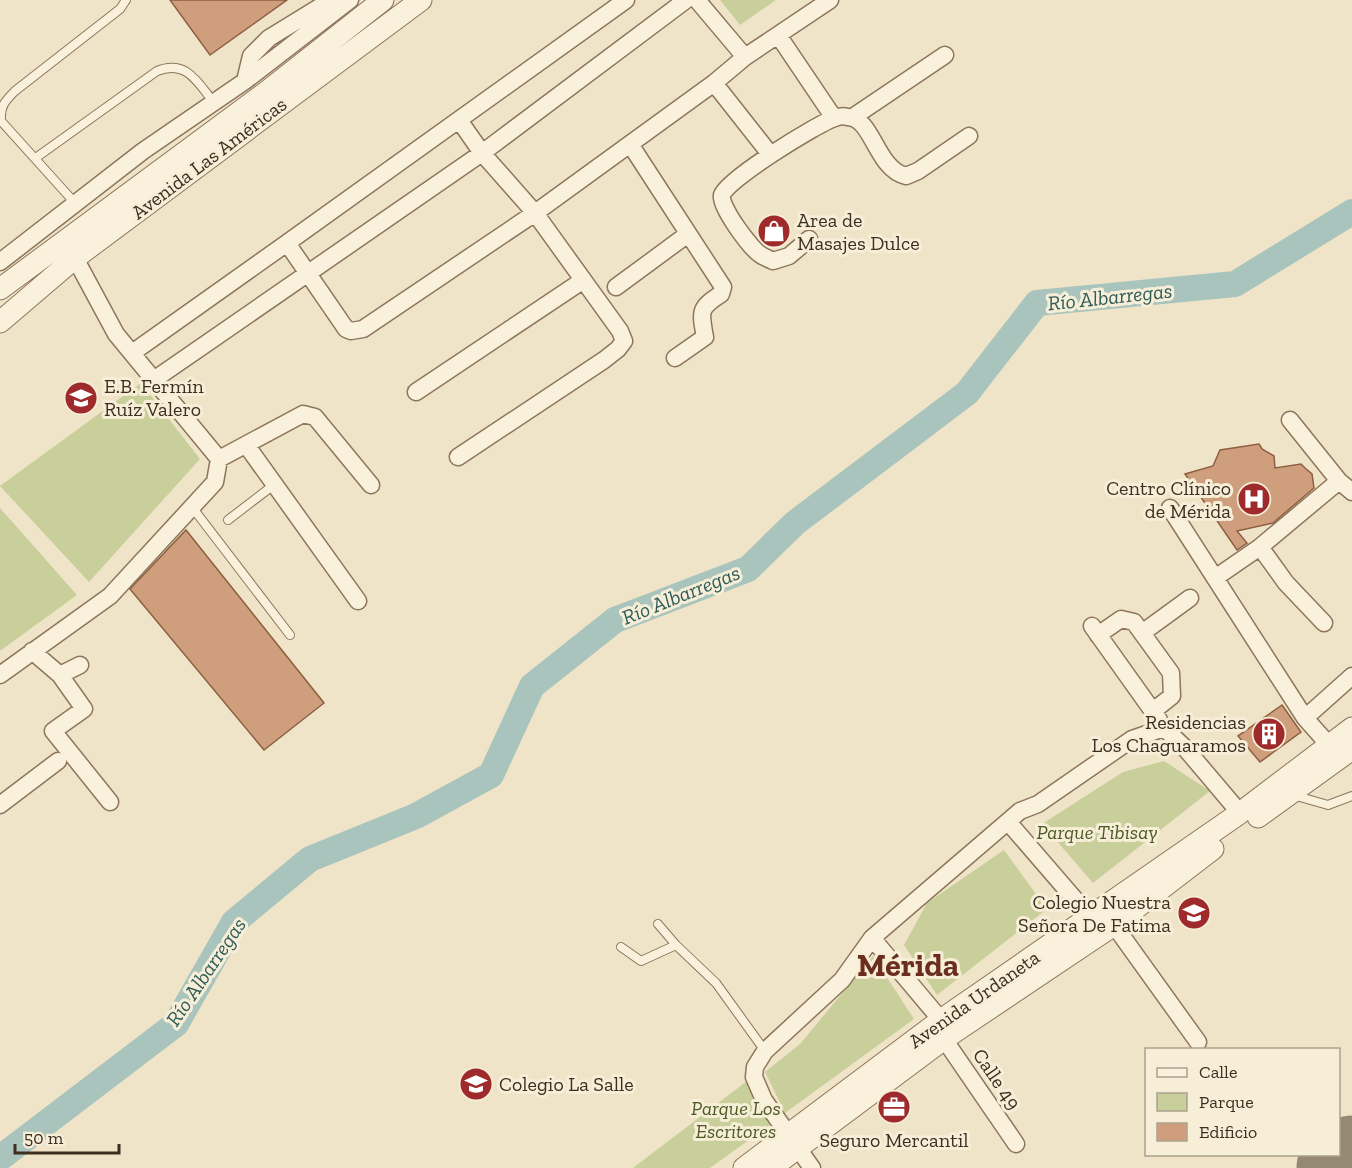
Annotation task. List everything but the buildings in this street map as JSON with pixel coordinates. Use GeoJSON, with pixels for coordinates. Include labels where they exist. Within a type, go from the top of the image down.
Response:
{"type":"FeatureCollection","features":[{"type":"Feature","properties":{"kind":"street"},"geometry":{"type":"LineString","coordinates":[[244,81],[251,56],[269,38],[331,0]]}},
{"type":"Feature","properties":{"kind":"street"},"geometry":{"type":"LineString","coordinates":[[0,262],[143,151],[215,104],[350,0]]}},
{"type":"Feature","properties":{"kind":"street","name":"Avenida Las Américas"},"geometry":{"type":"LineString","coordinates":[[0,289],[266,93],[383,0]]}},
{"type":"Feature","properties":{"kind":"street","name":"Avenida Las Américas"},"geometry":{"type":"LineString","coordinates":[[0,322],[75,258],[421,0]]}},
{"type":"Feature","properties":{"kind":"street"},"geometry":{"type":"LineString","coordinates":[[132,353],[626,0]]}},
{"type":"Feature","properties":{"kind":"street"},"geometry":{"type":"LineString","coordinates":[[155,379],[482,153],[686,0]]}},
{"type":"Feature","properties":{"kind":"street"},"geometry":{"type":"LineString","coordinates":[[697,0],[745,57]]}},
{"type":"Feature","properties":{"kind":"street"},"geometry":{"type":"LineString","coordinates":[[287,243],[341,324],[351,331],[357,331],[535,213],[714,83],[745,57],[830,0]]}},
{"type":"Feature","properties":{"kind":"street"},"geometry":{"type":"LineString","coordinates":[[778,35],[834,118]]}},
{"type":"Feature","properties":{"kind":"street"},"geometry":{"type":"LineString","coordinates":[[809,239],[789,256],[773,261],[759,254],[723,208],[722,195],[727,187],[770,154],[834,118],[853,117],[945,55]]}},
{"type":"Feature","properties":{"kind":"street"},"geometry":{"type":"LineString","coordinates":[[714,83],[770,154]]}},
{"type":"Feature","properties":{"kind":"street"},"geometry":{"type":"LineString","coordinates":[[853,117],[861,123],[890,170],[906,176],[918,171],[969,136]]}},
{"type":"Feature","properties":{"kind":"street"},"geometry":{"type":"LineString","coordinates":[[458,457],[622,345],[624,340],[620,331],[535,213],[482,153],[459,120]]}},
{"type":"Feature","properties":{"kind":"street"},"geometry":{"type":"LineString","coordinates":[[630,144],[723,291],[702,310],[705,337],[675,358]]}},
{"type":"Feature","properties":{"kind":"street"},"geometry":{"type":"LineString","coordinates":[[26,271],[48,226]]}},
{"type":"Feature","properties":{"kind":"street"},"geometry":{"type":"LineString","coordinates":[[616,287],[688,234]]}},
{"type":"Feature","properties":{"kind":"street"},"geometry":{"type":"LineString","coordinates":[[0,675],[110,596],[215,482],[219,459],[117,334],[75,258]]}},
{"type":"Feature","properties":{"kind":"street"},"geometry":{"type":"LineString","coordinates":[[416,392],[582,281]]}},
{"type":"Feature","properties":{"kind":"street"},"geometry":{"type":"LineString","coordinates":[[219,459],[248,446],[303,414],[310,415],[315,417],[371,485]]}},
{"type":"Feature","properties":{"kind":"street"},"geometry":{"type":"LineString","coordinates":[[1290,420],[1339,481],[1352,492]]}},
{"type":"Feature","properties":{"kind":"street"},"geometry":{"type":"LineString","coordinates":[[248,446],[358,601]]}},
{"type":"Feature","properties":{"kind":"street"},"geometry":{"type":"LineString","coordinates":[[1215,578],[1260,547],[1339,481]]}},
{"type":"Feature","properties":{"kind":"street"},"geometry":{"type":"LineString","coordinates":[[1170,508],[1305,718],[1329,745]]}},
{"type":"Feature","properties":{"kind":"street"},"geometry":{"type":"LineString","coordinates":[[1260,547],[1286,583],[1324,623]]}},
{"type":"Feature","properties":{"kind":"street"},"geometry":{"type":"LineString","coordinates":[[1142,633],[1190,598]]}},
{"type":"Feature","properties":{"kind":"street"},"geometry":{"type":"LineString","coordinates":[[1153,711],[1172,696],[1171,673],[1142,633],[1128,619],[1095,631],[1164,728],[1185,748],[1240,813]]}},
{"type":"Feature","properties":{"kind":"street"},"geometry":{"type":"LineString","coordinates":[[32,651],[60,675],[84,709],[53,730],[110,802]]}},
{"type":"Feature","properties":{"kind":"street"},"geometry":{"type":"LineString","coordinates":[[60,675],[80,665]]}},
{"type":"Feature","properties":{"kind":"street"},"geometry":{"type":"LineString","coordinates":[[1305,718],[1352,676]]}},
{"type":"Feature","properties":{"kind":"street"},"geometry":{"type":"LineString","coordinates":[[812,1168],[776,1120],[754,1077],[755,1067],[765,1051],[800,1016],[842,980],[872,938],[1010,823],[1020,811],[1038,804],[1132,739],[1164,728]]}},
{"type":"Feature","properties":{"kind":"street","name":"Avenida Urdaneta"},"geometry":{"type":"LineString","coordinates":[[744,1168],[794,1141],[1091,918],[1240,813],[1352,728]]}},
{"type":"Feature","properties":{"kind":"street","name":"Avenida Urdaneta"},"geometry":{"type":"LineString","coordinates":[[943,1029],[1114,925],[1352,749]]}},
{"type":"Feature","properties":{"kind":"street"},"geometry":{"type":"LineString","coordinates":[[0,805],[58,761]]}},
{"type":"Feature","properties":{"kind":"street"},"geometry":{"type":"LineString","coordinates":[[1010,823],[1091,918]]}},
{"type":"Feature","properties":{"kind":"street"},"geometry":{"type":"LineString","coordinates":[[1114,925],[1198,1042]]}},
{"type":"Feature","properties":{"kind":"street","name":"Calle 49"},"geometry":{"type":"LineString","coordinates":[[872,938],[943,1029],[1016,1144]]}},
{"type":"Feature","properties":{"kind":"street","name":"Avenida Urdaneta"},"geometry":{"type":"LineString","coordinates":[[771,1168],[794,1141]]}},
{"type":"Feature","properties":{"kind":"lane"},"geometry":{"type":"LineString","coordinates":[[75,203],[37,157],[1,121],[3,104],[15,91],[120,9],[126,0]]}},
{"type":"Feature","properties":{"kind":"lane"},"geometry":{"type":"LineString","coordinates":[[37,157],[158,71],[170,66],[185,69],[215,104]]}},
{"type":"Feature","properties":{"kind":"lane"},"geometry":{"type":"LineString","coordinates":[[228,520],[274,484]]}},
{"type":"Feature","properties":{"kind":"lane"},"geometry":{"type":"LineString","coordinates":[[192,507],[290,635]]}},
{"type":"Feature","properties":{"kind":"lane"},"geometry":{"type":"LineString","coordinates":[[1290,794],[1328,805],[1352,796]]}},
{"type":"Feature","properties":{"kind":"lane"},"geometry":{"type":"LineString","coordinates":[[658,924],[676,945],[716,983],[765,1051]]}},
{"type":"Feature","properties":{"kind":"lane"},"geometry":{"type":"LineString","coordinates":[[621,947],[641,960],[676,945]]}},
{"type":"Feature","properties":{"kind":"green space"},"geometry":{"type":"Polygon","coordinates":[[[720,0],[776,0],[740,25],[720,0]]]}},
{"type":"Feature","properties":{"kind":"green space"},"geometry":{"type":"Polygon","coordinates":[[[141,383],[200,459],[89,582],[0,486],[141,383]]]}},
{"type":"Feature","properties":{"kind":"green space"},"geometry":{"type":"Polygon","coordinates":[[[0,508],[77,595],[0,651],[0,508]]]}},
{"type":"Feature","properties":{"kind":"green space","name":"Parque Tibisay"},"geometry":{"type":"Polygon","coordinates":[[[1164,761],[1210,791],[1093,883],[1042,824],[1123,772],[1164,761]]]}},
{"type":"Feature","properties":{"kind":"green space","name":"Parque Tibisay"},"geometry":{"type":"Polygon","coordinates":[[[1004,850],[1047,909],[937,995],[904,945],[927,903],[1004,850]]]}},
{"type":"Feature","properties":{"kind":"green space"},"geometry":{"type":"Polygon","coordinates":[[[873,956],[914,1019],[785,1113],[765,1072],[800,1044],[873,956]]]}},
{"type":"Feature","properties":{"kind":"green space","name":"Parque Los Escritores"},"geometry":{"type":"Polygon","coordinates":[[[747,1081],[754,1102],[770,1125],[710,1168],[633,1168],[747,1081]]]}},
{"type":"Feature","properties":{"kind":"waterway","name":"Río Albarregas"},"geometry":{"type":"LineString","coordinates":[[0,1158],[176,1024],[234,922],[310,859],[416,816],[491,775],[532,686],[615,620],[748,569],[795,523],[967,393],[1037,303],[1235,284],[1352,212]]}},
{"type":"Feature","properties":{"kind":"runway"},"geometry":{"type":"LineString","coordinates":[[1343,1168],[1352,1162]]}},
{"type":"Feature","properties":{"kind":"place","name":"Area de Masajes Dulce"},"geometry":{"type":"Point","coordinates":[774,231]}},
{"type":"Feature","properties":{"kind":"place","name":"E.B. Fermín Ruíz Valero"},"geometry":{"type":"Point","coordinates":[81,398]}},
{"type":"Feature","properties":{"kind":"place","name":"Centro Clínico de Mérida"},"geometry":{"type":"Point","coordinates":[1254,499]}},
{"type":"Feature","properties":{"kind":"place","name":"Residencias Los Chaguaramos"},"geometry":{"type":"Point","coordinates":[1269,734]}},
{"type":"Feature","properties":{"kind":"place","name":"Colegio Nuestra Señora De Fatima"},"geometry":{"type":"Point","coordinates":[1194,913]}},
{"type":"Feature","properties":{"kind":"place","name":"Colegio La Salle"},"geometry":{"type":"Point","coordinates":[476,1084]}},
{"type":"Feature","properties":{"kind":"place","name":"Seguro Mercantil"},"geometry":{"type":"Point","coordinates":[894,1107]}},
{"type":"Feature","properties":{"kind":"district","name":"Mérida"},"geometry":{"type":"Point","coordinates":[908,965]}}]}
